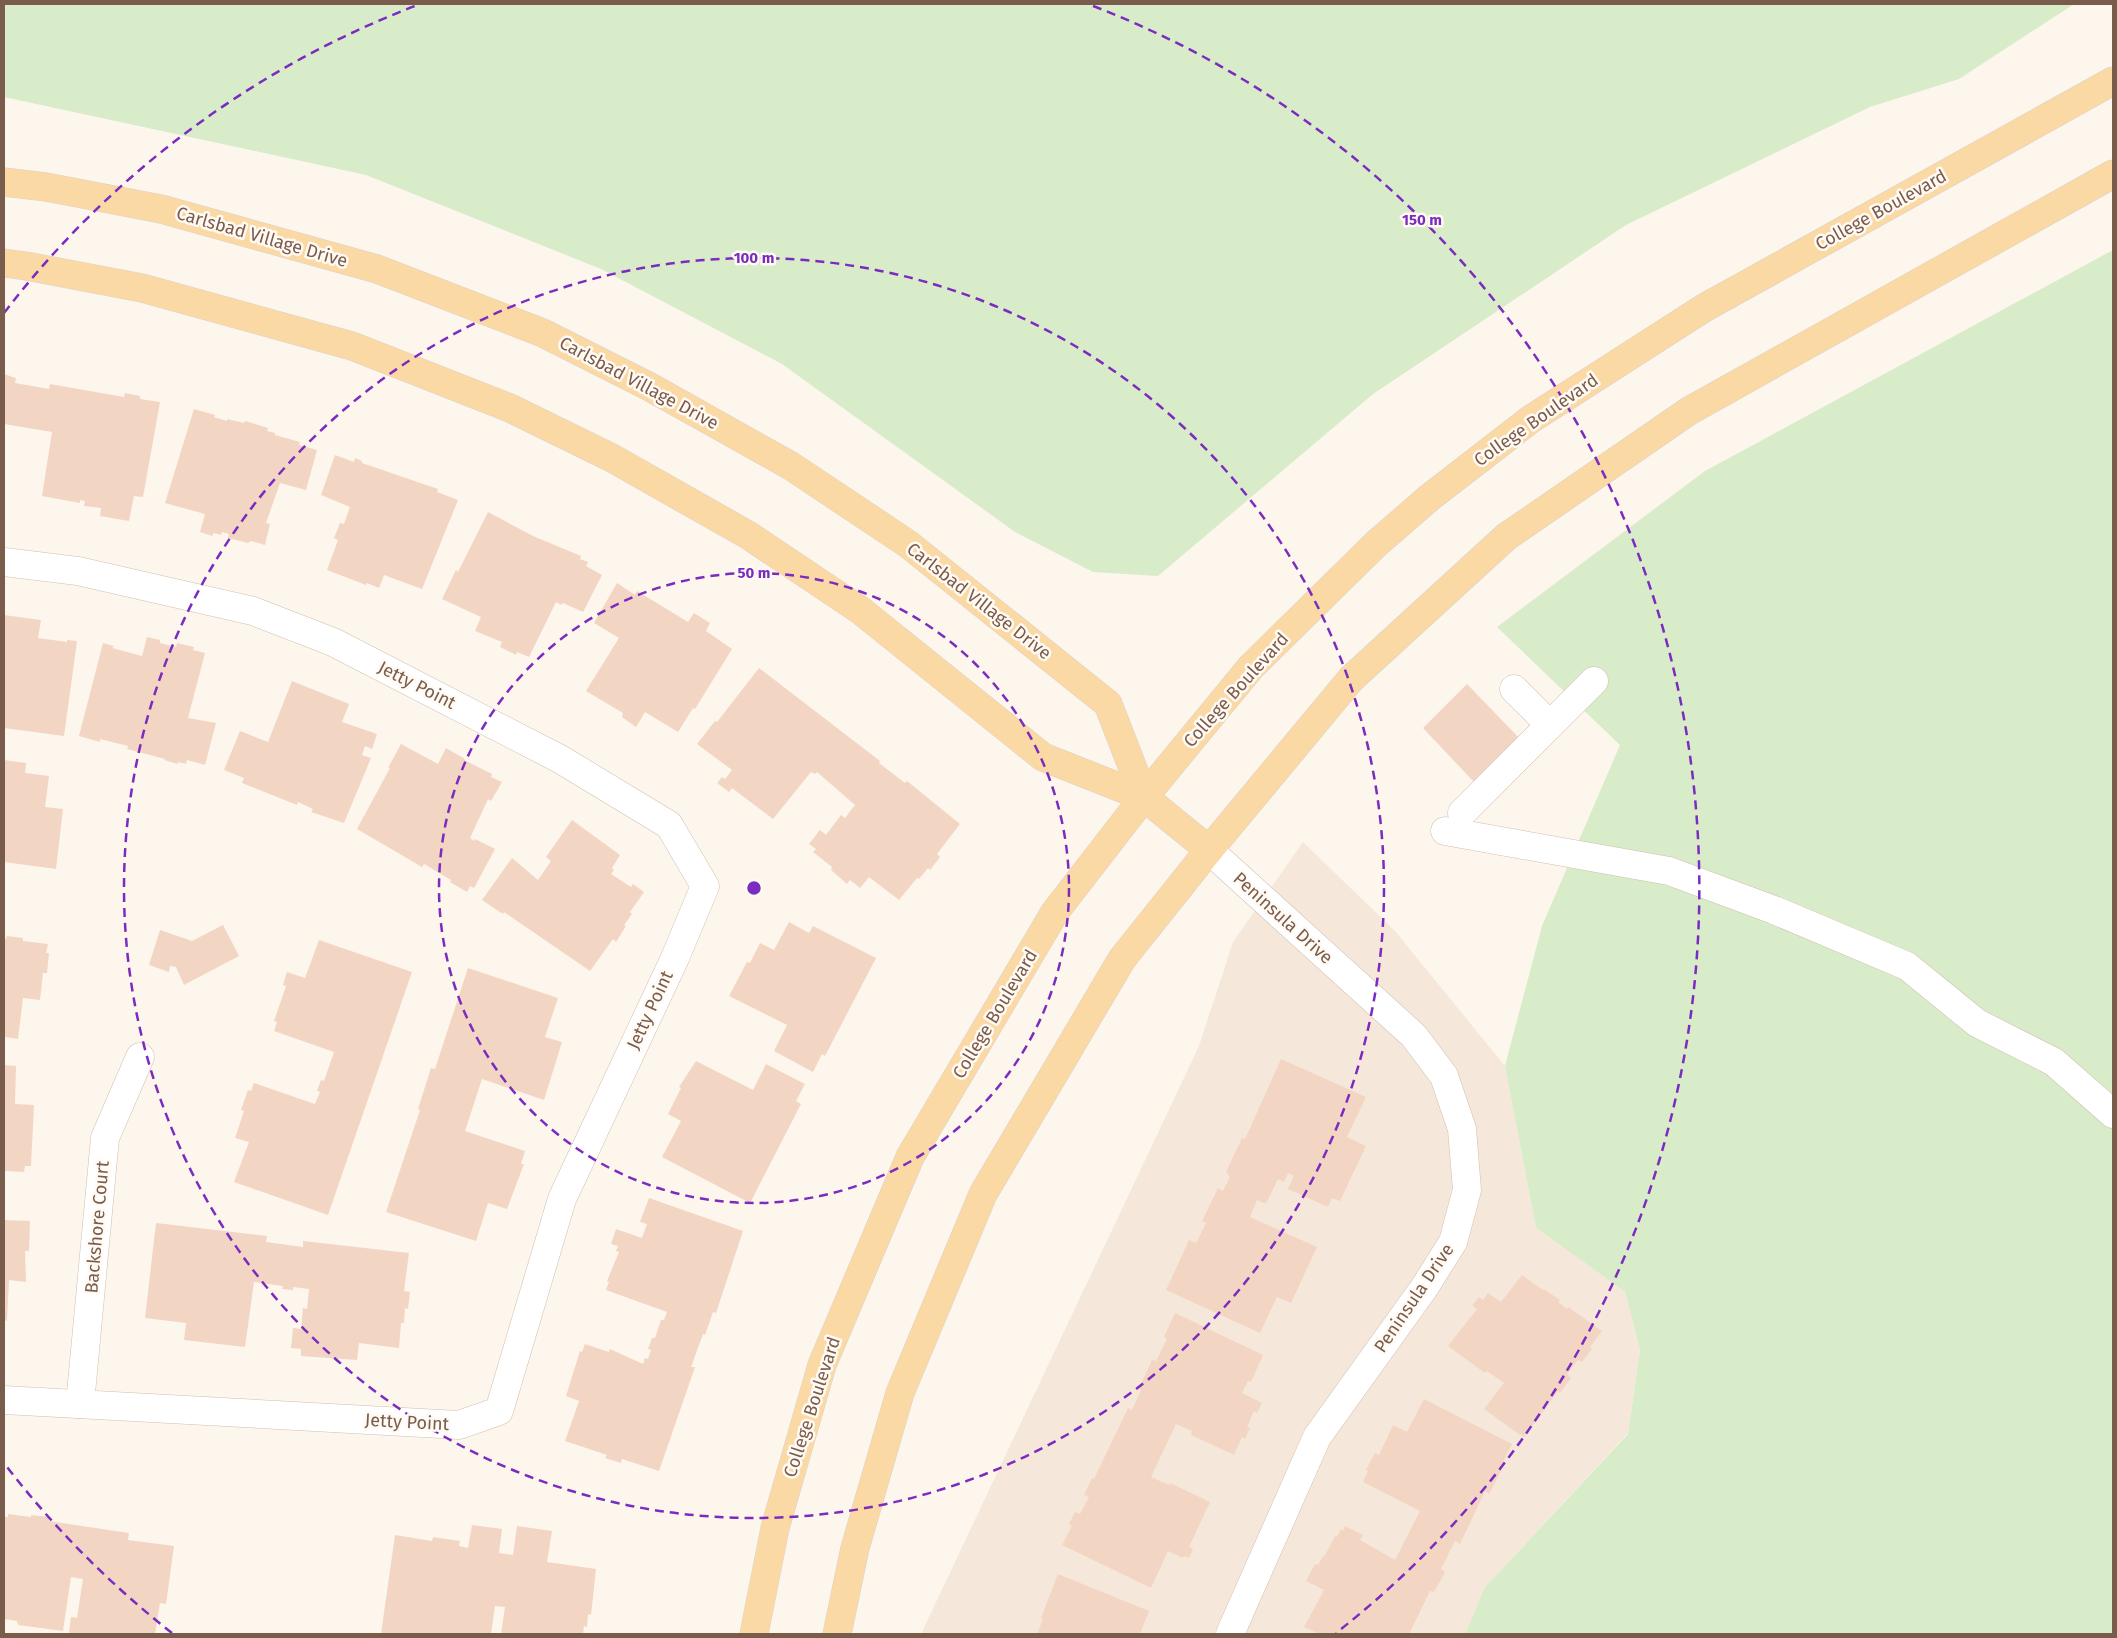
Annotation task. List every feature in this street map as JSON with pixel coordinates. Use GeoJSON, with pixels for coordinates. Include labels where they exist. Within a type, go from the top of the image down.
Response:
{"type":"FeatureCollection","features":[{"type":"Feature","properties":{"kind":"main road","name":"College Boulevard"},"geometry":{"type":"LineString","coordinates":[[754,1634],[775,1528],[822,1365],[910,1157],[1054,912],[1144,797],[1251,667],[1369,551],[1429,498],[1531,419],[1704,308],[2113,81]]}},
{"type":"Feature","properties":{"kind":"main road"},"geometry":{"type":"LineString","coordinates":[[837,1634],[854,1548],[900,1393],[984,1194],[1122,959],[1208,850],[1351,679],[1506,537],[1689,411],[2113,174]]}},
{"type":"Feature","properties":{"kind":"main road","name":"Carlsbad Village Drive"},"geometry":{"type":"LineString","coordinates":[[4,182],[46,187],[160,209],[378,269],[543,333],[650,387],[791,466],[908,544],[1108,704],[1144,797]]}},
{"type":"Feature","properties":{"kind":"main road","name":"Carlsbad Village Drive"},"geometry":{"type":"LineString","coordinates":[[4,264],[26,266],[142,288],[352,346],[510,408],[612,458],[748,535],[860,610],[1043,757],[1144,797],[1208,850]]}},
{"type":"Feature","properties":{"kind":"street","name":"Jetty Point"},"geometry":{"type":"LineString","coordinates":[[4,562],[78,571],[253,611],[333,642],[560,759],[669,825],[705,886],[675,958],[562,1199],[500,1411],[459,1425],[4,1400]]}},
{"type":"Feature","properties":{"kind":"street"},"geometry":{"type":"LineString","coordinates":[[1594,681],[1454,822],[1669,871],[1774,910],[1908,966],[1977,1023],[2054,1062],[2113,1114]]}},
{"type":"Feature","properties":{"kind":"street"},"geometry":{"type":"LineString","coordinates":[[1514,690],[1550,724]]}},
{"type":"Feature","properties":{"kind":"street","name":"Peninsula Drive"},"geometry":{"type":"LineString","coordinates":[[1208,850],[1414,1036],[1444,1076],[1462,1129],[1467,1190],[1453,1242],[1424,1288],[1317,1437],[1230,1634]]}},
{"type":"Feature","properties":{"kind":"street","name":"Backshore Court"},"geometry":{"type":"LineString","coordinates":[[80,1404],[105,1138],[140,1057]]}},
{"type":"Feature","properties":{"kind":"shaded area"},"geometry":{"type":"Polygon","coordinates":[[[1303,842],[1395,931],[1505,1066],[1536,1228],[1625,1292],[1640,1350],[1628,1433],[1485,1587],[1465,1634],[921,1634],[1199,1046],[1233,942],[1303,842]]]}},
{"type":"Feature","properties":{"kind":"green space"},"geometry":{"type":"Polygon","coordinates":[[[4,4],[2074,4],[1959,79],[1870,107],[1626,225],[1373,394],[1158,576],[1093,572],[1015,532],[782,364],[601,269],[366,175],[4,97],[4,4]]]}},
{"type":"Feature","properties":{"kind":"green space"},"geometry":{"type":"Polygon","coordinates":[[[2113,250],[2113,1634],[1465,1634],[1485,1587],[1628,1434],[1640,1350],[1625,1292],[1536,1228],[1505,1066],[1542,926],[1620,745],[1497,627],[1705,471],[2113,250]]]}},
{"type":"Feature","properties":{"kind":"building"},"geometry":{"type":"Polygon","coordinates":[[[4,374],[16,378],[15,383],[49,389],[50,384],[124,397],[125,393],[140,396],[140,399],[160,402],[143,497],[134,496],[129,521],[100,516],[101,508],[84,506],[85,501],[80,500],[80,503],[42,496],[52,432],[4,424],[4,374]]]}},
{"type":"Feature","properties":{"kind":"building"},"geometry":{"type":"Polygon","coordinates":[[[194,409],[215,415],[214,417],[227,421],[227,419],[244,423],[245,421],[268,428],[267,431],[275,433],[275,435],[300,442],[299,445],[317,450],[306,490],[280,483],[266,523],[270,524],[265,545],[228,538],[229,534],[222,532],[221,535],[214,533],[212,536],[200,532],[205,514],[165,503],[194,409]]]}},
{"type":"Feature","properties":{"kind":"building"},"geometry":{"type":"Polygon","coordinates":[[[335,455],[354,462],[355,458],[362,461],[362,463],[438,489],[437,492],[458,500],[422,589],[384,575],[379,588],[327,570],[338,540],[334,538],[340,523],[344,524],[350,507],[321,495],[335,455]]]}},
{"type":"Feature","properties":{"kind":"building"},"geometry":{"type":"Polygon","coordinates":[[[488,512],[533,536],[581,556],[580,559],[588,562],[586,566],[602,575],[583,612],[556,602],[529,657],[517,652],[516,655],[500,647],[502,642],[475,631],[481,617],[442,599],[456,570],[458,572],[488,512]]]}},
{"type":"Feature","properties":{"kind":"building"},"geometry":{"type":"Polygon","coordinates":[[[617,583],[635,595],[637,591],[688,622],[694,613],[710,623],[706,631],[732,649],[695,709],[693,708],[678,732],[645,712],[636,727],[622,717],[623,713],[586,691],[619,638],[594,623],[617,583]]]}},
{"type":"Feature","properties":{"kind":"building"},"geometry":{"type":"Polygon","coordinates":[[[4,615],[41,620],[38,638],[67,642],[67,640],[77,641],[64,736],[4,728],[4,615]]]}},
{"type":"Feature","properties":{"kind":"building"},"geometry":{"type":"Polygon","coordinates":[[[147,637],[176,647],[177,643],[194,647],[193,650],[205,653],[188,718],[216,723],[205,765],[187,760],[186,764],[178,762],[178,764],[127,749],[128,746],[100,739],[100,742],[79,736],[103,643],[114,646],[112,648],[142,656],[147,637]]]}},
{"type":"Feature","properties":{"kind":"building"},"geometry":{"type":"Polygon","coordinates":[[[759,668],[960,824],[937,854],[940,857],[930,870],[928,868],[919,879],[917,878],[899,900],[869,877],[860,888],[850,880],[847,884],[831,870],[832,867],[813,852],[816,849],[809,844],[820,830],[826,835],[841,815],[845,818],[855,805],[817,772],[815,774],[811,772],[773,819],[732,788],[729,792],[717,783],[722,777],[725,779],[732,770],[697,744],[715,721],[717,722],[759,668]]]}},
{"type":"Feature","properties":{"kind":"building"},"geometry":{"type":"Polygon","coordinates":[[[292,681],[349,704],[342,722],[377,734],[372,749],[365,746],[362,755],[371,758],[344,823],[311,812],[313,809],[298,802],[297,805],[242,783],[244,778],[224,770],[240,731],[268,742],[292,681]]]}},
{"type":"Feature","properties":{"kind":"building"},"geometry":{"type":"Polygon","coordinates":[[[1467,684],[1521,740],[1474,782],[1423,728],[1467,684]]]}},
{"type":"Feature","properties":{"kind":"building"},"geometry":{"type":"Polygon","coordinates":[[[401,744],[438,764],[446,748],[464,760],[492,774],[491,777],[502,782],[491,801],[488,799],[470,838],[495,849],[474,888],[470,886],[467,892],[424,864],[422,867],[357,829],[401,744]]]}},
{"type":"Feature","properties":{"kind":"building"},"geometry":{"type":"Polygon","coordinates":[[[4,760],[26,763],[25,773],[49,776],[45,807],[63,809],[56,869],[4,862],[4,760]]]}},
{"type":"Feature","properties":{"kind":"building"},"geometry":{"type":"Polygon","coordinates":[[[572,820],[620,855],[612,868],[614,870],[611,874],[631,887],[633,884],[644,892],[630,912],[632,914],[616,942],[613,939],[590,971],[504,912],[503,914],[482,900],[512,858],[538,880],[551,861],[546,857],[572,820]]]}},
{"type":"Feature","properties":{"kind":"building"},"geometry":{"type":"Polygon","coordinates":[[[789,922],[809,933],[813,926],[876,958],[825,1056],[822,1054],[813,1072],[774,1051],[787,1025],[729,996],[747,962],[750,963],[760,943],[774,950],[789,922]]]}},
{"type":"Feature","properties":{"kind":"building"},"geometry":{"type":"Polygon","coordinates":[[[223,925],[239,956],[184,985],[176,967],[170,966],[169,972],[149,965],[160,930],[192,941],[223,925]]]}},
{"type":"Feature","properties":{"kind":"building"},"geometry":{"type":"Polygon","coordinates":[[[7,936],[23,938],[23,941],[48,944],[46,953],[49,953],[47,973],[43,973],[40,1000],[23,998],[18,1039],[4,1037],[4,938],[6,939],[7,936]]]}},
{"type":"Feature","properties":{"kind":"building"},"geometry":{"type":"Polygon","coordinates":[[[319,940],[412,972],[328,1215],[234,1182],[249,1142],[235,1138],[244,1111],[241,1110],[248,1090],[251,1091],[254,1083],[315,1104],[320,1092],[317,1091],[321,1080],[324,1081],[334,1052],[274,1031],[277,1022],[274,1021],[286,986],[283,985],[287,972],[305,978],[319,940]]]}},
{"type":"Feature","properties":{"kind":"building"},"geometry":{"type":"Polygon","coordinates":[[[468,968],[558,998],[545,1037],[562,1042],[544,1100],[482,1079],[465,1131],[525,1151],[521,1164],[524,1164],[507,1209],[488,1203],[476,1241],[386,1212],[420,1110],[418,1109],[431,1068],[435,1069],[468,968]]]}},
{"type":"Feature","properties":{"kind":"building"},"geometry":{"type":"Polygon","coordinates":[[[1281,1059],[1366,1097],[1347,1137],[1366,1146],[1340,1201],[1332,1198],[1328,1207],[1288,1189],[1294,1176],[1288,1173],[1284,1182],[1278,1179],[1266,1204],[1257,1200],[1250,1217],[1317,1247],[1291,1303],[1277,1297],[1260,1333],[1166,1290],[1189,1240],[1196,1243],[1206,1223],[1202,1221],[1218,1188],[1223,1191],[1230,1177],[1226,1172],[1242,1138],[1245,1139],[1281,1059]]]}},
{"type":"Feature","properties":{"kind":"building"},"geometry":{"type":"Polygon","coordinates":[[[696,1061],[753,1090],[766,1064],[805,1084],[796,1101],[801,1104],[750,1203],[662,1157],[681,1121],[668,1114],[681,1088],[679,1087],[696,1061]]]}},
{"type":"Feature","properties":{"kind":"building"},"geometry":{"type":"Polygon","coordinates":[[[4,1065],[16,1066],[15,1104],[34,1105],[31,1166],[25,1166],[24,1172],[4,1171],[4,1065]]]}},
{"type":"Feature","properties":{"kind":"building"},"geometry":{"type":"Polygon","coordinates":[[[649,1198],[743,1231],[716,1313],[713,1312],[691,1367],[695,1367],[659,1471],[622,1459],[621,1463],[605,1458],[607,1455],[565,1441],[579,1401],[566,1396],[580,1351],[582,1352],[585,1344],[609,1352],[610,1349],[643,1364],[645,1358],[648,1359],[651,1350],[648,1349],[652,1338],[655,1338],[661,1320],[664,1320],[667,1312],[606,1290],[609,1282],[607,1281],[619,1252],[616,1251],[618,1246],[611,1244],[616,1229],[642,1238],[647,1224],[640,1222],[649,1198]]]}},
{"type":"Feature","properties":{"kind":"building"},"geometry":{"type":"Polygon","coordinates":[[[4,1220],[30,1221],[29,1251],[25,1251],[26,1282],[9,1280],[7,1321],[4,1320],[4,1220]]]}},
{"type":"Feature","properties":{"kind":"building"},"geometry":{"type":"Polygon","coordinates":[[[156,1223],[267,1236],[266,1242],[303,1247],[303,1241],[409,1253],[404,1291],[410,1292],[408,1309],[405,1308],[404,1323],[401,1323],[399,1348],[359,1343],[357,1360],[301,1356],[301,1349],[291,1348],[293,1328],[301,1329],[303,1308],[307,1309],[309,1289],[293,1287],[293,1290],[282,1289],[283,1286],[254,1282],[245,1347],[184,1340],[186,1323],[145,1318],[156,1223]]]}},
{"type":"Feature","properties":{"kind":"building"},"geometry":{"type":"Polygon","coordinates":[[[1522,1275],[1560,1300],[1558,1302],[1567,1309],[1568,1307],[1602,1331],[1582,1362],[1578,1360],[1567,1374],[1571,1378],[1560,1393],[1558,1391],[1524,1437],[1484,1409],[1504,1383],[1487,1371],[1485,1373],[1448,1346],[1477,1309],[1472,1306],[1479,1297],[1483,1300],[1488,1293],[1501,1302],[1522,1275]]]}},
{"type":"Feature","properties":{"kind":"building"},"geometry":{"type":"Polygon","coordinates":[[[1175,1313],[1263,1355],[1251,1382],[1248,1381],[1242,1393],[1262,1403],[1257,1413],[1254,1411],[1247,1427],[1250,1428],[1245,1439],[1242,1437],[1234,1455],[1191,1435],[1192,1431],[1176,1424],[1151,1477],[1169,1485],[1170,1483],[1210,1502],[1189,1547],[1193,1549],[1189,1558],[1183,1556],[1183,1558],[1168,1551],[1151,1588],[1062,1545],[1072,1526],[1069,1524],[1075,1512],[1080,1514],[1089,1497],[1084,1495],[1092,1478],[1094,1479],[1128,1408],[1132,1410],[1141,1390],[1139,1388],[1152,1360],[1156,1361],[1167,1339],[1164,1337],[1175,1313]]]}},
{"type":"Feature","properties":{"kind":"building"},"geometry":{"type":"Polygon","coordinates":[[[1424,1399],[1512,1444],[1503,1462],[1505,1463],[1489,1494],[1485,1491],[1460,1544],[1455,1541],[1441,1569],[1445,1572],[1434,1592],[1430,1591],[1409,1634],[1319,1634],[1304,1627],[1324,1590],[1306,1581],[1315,1564],[1318,1565],[1335,1536],[1337,1537],[1341,1529],[1343,1531],[1345,1526],[1363,1535],[1360,1540],[1395,1560],[1420,1511],[1363,1482],[1368,1471],[1366,1470],[1375,1453],[1379,1455],[1393,1425],[1407,1432],[1424,1399]]]}},
{"type":"Feature","properties":{"kind":"building"},"geometry":{"type":"Polygon","coordinates":[[[8,1514],[50,1517],[49,1521],[129,1533],[128,1540],[174,1546],[166,1604],[160,1603],[155,1634],[69,1633],[71,1617],[77,1618],[83,1579],[71,1577],[63,1631],[18,1625],[17,1621],[4,1619],[4,1517],[8,1517],[8,1514]]]}},
{"type":"Feature","properties":{"kind":"building"},"geometry":{"type":"Polygon","coordinates":[[[472,1525],[502,1529],[499,1553],[513,1555],[517,1526],[552,1531],[547,1562],[596,1569],[591,1615],[588,1614],[587,1627],[584,1626],[583,1634],[501,1634],[505,1607],[495,1606],[491,1634],[381,1634],[395,1535],[432,1541],[433,1537],[460,1541],[459,1546],[468,1548],[472,1525]]]}},
{"type":"Feature","properties":{"kind":"building"},"geometry":{"type":"Polygon","coordinates":[[[1058,1574],[1149,1611],[1140,1634],[1037,1634],[1043,1619],[1041,1618],[1058,1574]]]}}]}
